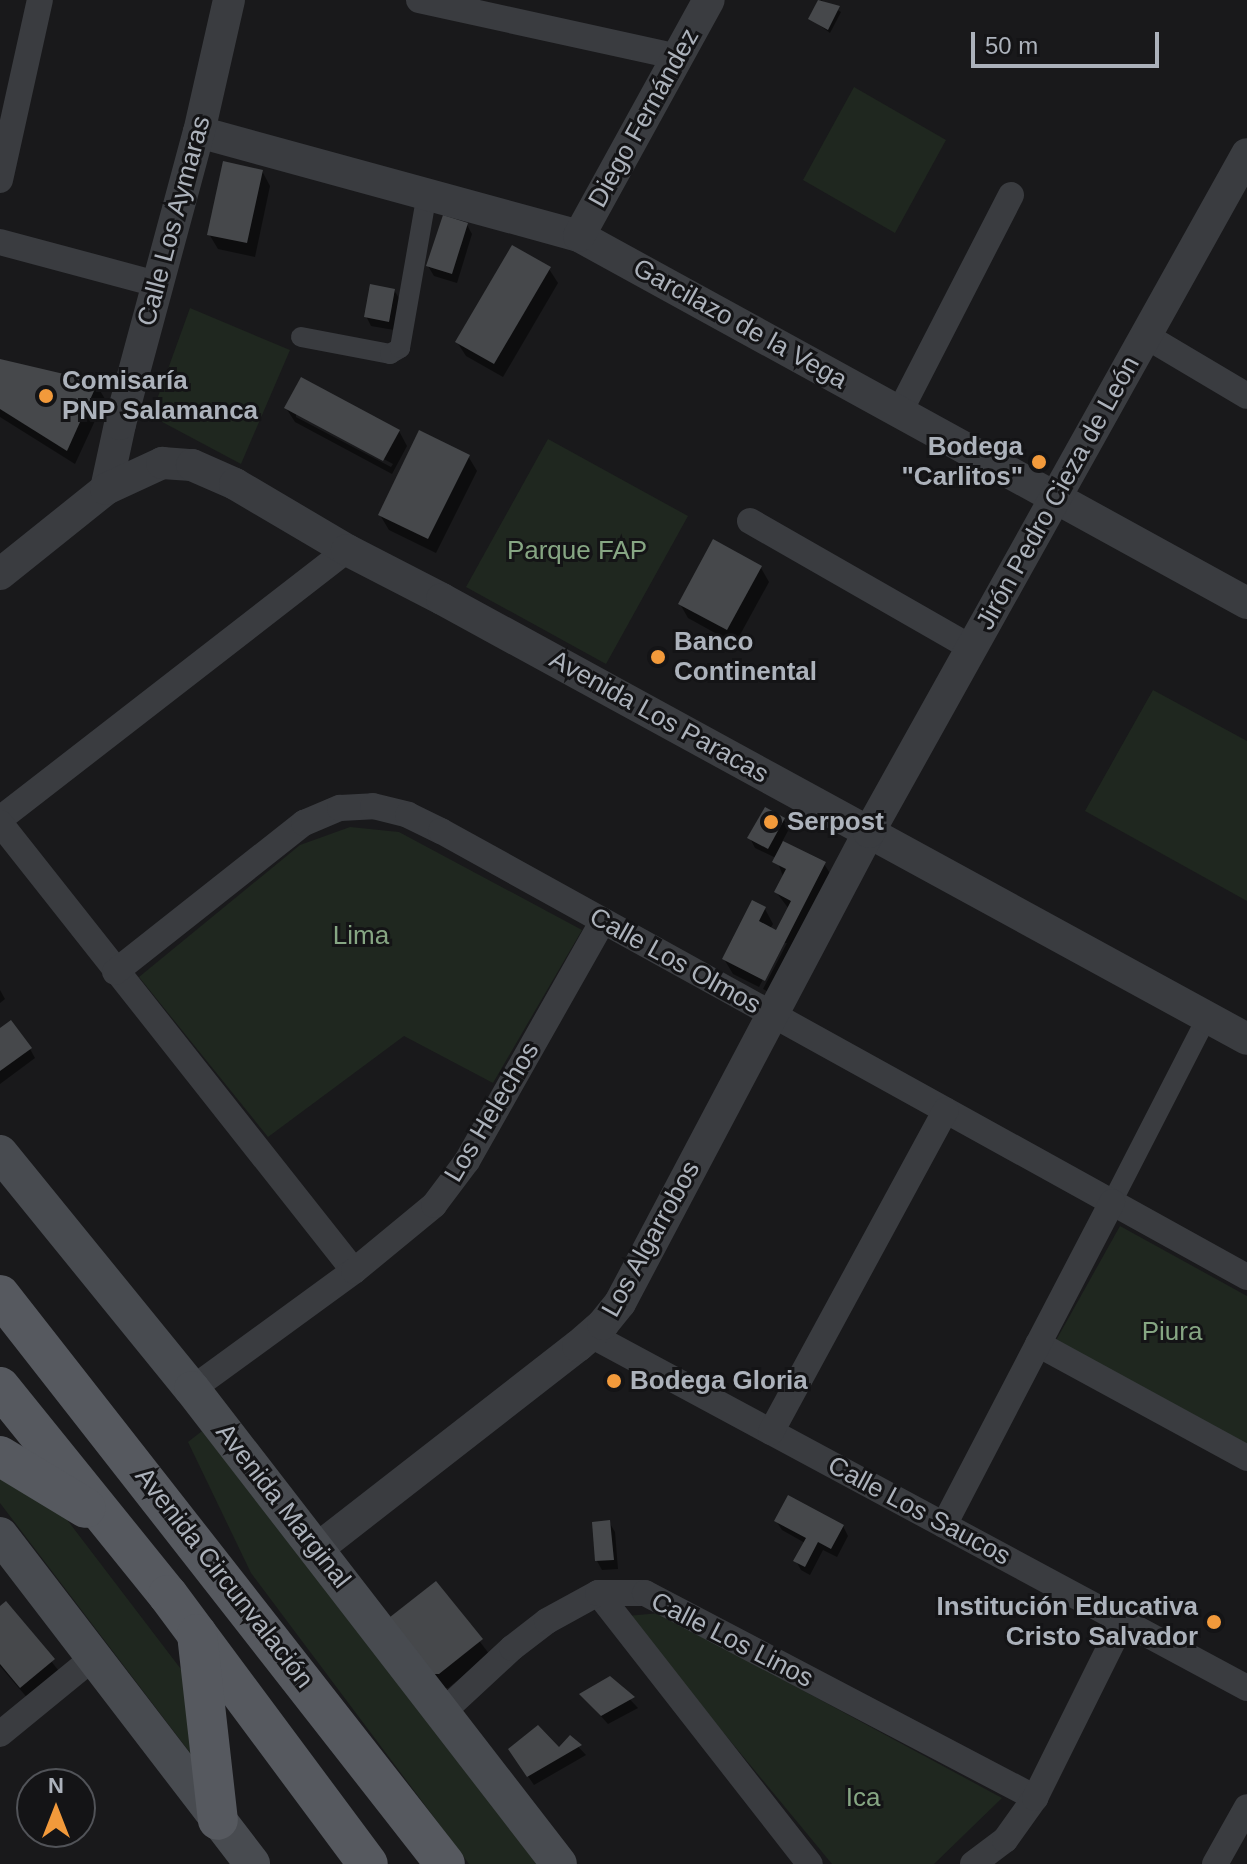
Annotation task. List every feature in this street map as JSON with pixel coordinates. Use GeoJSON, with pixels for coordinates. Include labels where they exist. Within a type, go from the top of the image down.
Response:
{"type":"FeatureCollection","features":[{"type":"Feature","properties":{"kind":"main road","name":"Avenida Marginal"},"geometry":{"type":"LineString","coordinates":[[0,1153],[192,1389],[444,1711],[559,1864]]}},
{"type":"Feature","properties":{"kind":"main road","name":"Avenida Circunvalación"},"geometry":{"type":"LineString","coordinates":[[0,1295],[212,1561],[445,1864]]}},
{"type":"Feature","properties":{"kind":"main road"},"geometry":{"type":"LineString","coordinates":[[0,1387],[197,1634],[368,1864]]}},
{"type":"Feature","properties":{"kind":"main road"},"geometry":{"type":"LineString","coordinates":[[0,1456],[111,1523]]}},
{"type":"Feature","properties":{"kind":"main road"},"geometry":{"type":"LineString","coordinates":[[0,1535],[252,1864]]}},
{"type":"Feature","properties":{"kind":"main road"},"geometry":{"type":"LineString","coordinates":[[197,1634],[218,1820]]}},
{"type":"Feature","properties":{"kind":"street"},"geometry":{"type":"LineString","coordinates":[[0,180],[40,0]]}},
{"type":"Feature","properties":{"kind":"street","name":"Calle Los Aymaras"},"geometry":{"type":"LineString","coordinates":[[106,489],[199,132],[229,0]]}},
{"type":"Feature","properties":{"kind":"street"},"geometry":{"type":"LineString","coordinates":[[419,0],[678,57]]}},
{"type":"Feature","properties":{"kind":"street","name":"Diego Fernández"},"geometry":{"type":"LineString","coordinates":[[579,236],[709,0]]}},
{"type":"Feature","properties":{"kind":"street","name":"Garcilazo de la Vega"},"geometry":{"type":"LineString","coordinates":[[199,132],[579,236],[1247,603]]}},
{"type":"Feature","properties":{"kind":"street","name":"Jirón Pedro Cieza de León"},"geometry":{"type":"LineString","coordinates":[[869,832],[1146,336],[1242,172]]}},
{"type":"Feature","properties":{"kind":"street"},"geometry":{"type":"LineString","coordinates":[[301,337],[390,354],[400,348],[427,194]]}},
{"type":"Feature","properties":{"kind":"street"},"geometry":{"type":"LineString","coordinates":[[899,413],[1011,195]]}},
{"type":"Feature","properties":{"kind":"street"},"geometry":{"type":"LineString","coordinates":[[0,242],[157,284]]}},
{"type":"Feature","properties":{"kind":"street"},"geometry":{"type":"LineString","coordinates":[[1146,336],[1247,396]]}},
{"type":"Feature","properties":{"kind":"street","name":"Avenida Los Paracas"},"geometry":{"type":"LineString","coordinates":[[0,574],[106,489],[162,463],[192,465],[235,484],[347,550],[1247,1039]]}},
{"type":"Feature","properties":{"kind":"street"},"geometry":{"type":"LineString","coordinates":[[750,521],[972,648]]}},
{"type":"Feature","properties":{"kind":"street"},"geometry":{"type":"LineString","coordinates":[[347,550],[0,821],[115,972],[354,1271]]}},
{"type":"Feature","properties":{"kind":"street","name":"Calle Los Olmos"},"geometry":{"type":"LineString","coordinates":[[115,972],[304,823],[340,808],[373,806],[408,815],[1247,1277]]}},
{"type":"Feature","properties":{"kind":"street","name":"Los Algarrobos"},"geometry":{"type":"LineString","coordinates":[[317,1549],[591,1335],[620,1303],[869,832]]}},
{"type":"Feature","properties":{"kind":"street","name":"Los Helechos"},"geometry":{"type":"LineString","coordinates":[[192,1389],[354,1271],[434,1205],[467,1161],[603,921]]}},
{"type":"Feature","properties":{"kind":"street"},"geometry":{"type":"LineString","coordinates":[[944,1525],[1207,1017]]}},
{"type":"Feature","properties":{"kind":"street"},"geometry":{"type":"LineString","coordinates":[[771,1432],[946,1110]]}},
{"type":"Feature","properties":{"kind":"street","name":"Calle Los Saucos"},"geometry":{"type":"LineString","coordinates":[[591,1335],[1247,1688]]}},
{"type":"Feature","properties":{"kind":"street"},"geometry":{"type":"LineString","coordinates":[[1038,1344],[1247,1458]]}},
{"type":"Feature","properties":{"kind":"street"},"geometry":{"type":"LineString","coordinates":[[598,1593],[810,1864]]}},
{"type":"Feature","properties":{"kind":"street","name":"Calle Los Linos"},"geometry":{"type":"LineString","coordinates":[[444,1711],[512,1648],[547,1621],[598,1593],[645,1593],[1035,1798]]}},
{"type":"Feature","properties":{"kind":"street"},"geometry":{"type":"LineString","coordinates":[[973,1864],[1005,1840],[1035,1798],[1123,1621]]}},
{"type":"Feature","properties":{"kind":"street"},"geometry":{"type":"LineString","coordinates":[[0,1734],[94,1657]]}},
{"type":"Feature","properties":{"kind":"street"},"geometry":{"type":"LineString","coordinates":[[1215,1864],[1247,1807]]}},
{"type":"Feature","properties":{"kind":"green space"},"geometry":{"type":"Polygon","coordinates":[[[854,87],[946,140],[895,233],[803,180],[854,87]]]}},
{"type":"Feature","properties":{"kind":"green space"},"geometry":{"type":"Polygon","coordinates":[[[190,308],[290,350],[241,464],[151,416],[190,308]]]}},
{"type":"Feature","properties":{"kind":"green space","name":"Parque FAP"},"geometry":{"type":"Polygon","coordinates":[[[548,439],[688,516],[606,664],[466,587],[548,439]]]}},
{"type":"Feature","properties":{"kind":"green space"},"geometry":{"type":"Polygon","coordinates":[[[1153,690],[1247,741],[1247,901],[1085,811],[1153,690]]]}},
{"type":"Feature","properties":{"kind":"green space","name":"Lima"},"geometry":{"type":"Polygon","coordinates":[[[350,827],[399,832],[582,930],[493,1083],[404,1036],[268,1137],[139,977],[300,845],[350,827]]]}},
{"type":"Feature","properties":{"kind":"green space","name":"Piura"},"geometry":{"type":"Polygon","coordinates":[[[1120,1226],[1247,1296],[1247,1450],[1054,1344],[1120,1226]]]}},
{"type":"Feature","properties":{"kind":"green space"},"geometry":{"type":"Polygon","coordinates":[[[202,1431],[543,1864],[469,1864],[251,1573],[188,1442],[202,1431]]]}},
{"type":"Feature","properties":{"kind":"green space"},"geometry":{"type":"Polygon","coordinates":[[[0,1459],[36,1479],[190,1681],[210,1779],[0,1503],[0,1459]]]}},
{"type":"Feature","properties":{"kind":"green space","name":"Ica"},"geometry":{"type":"Polygon","coordinates":[[[660,1613],[1002,1798],[934,1864],[832,1864],[627,1616],[660,1613]]]}},
{"type":"Feature","properties":{"kind":"building"},"geometry":{"type":"Polygon","coordinates":[[[818,0],[840,6],[828,30],[808,19],[818,0]]]}},
{"type":"Feature","properties":{"kind":"building"},"geometry":{"type":"Polygon","coordinates":[[[223,161],[263,170],[247,243],[207,235],[223,161]]]}},
{"type":"Feature","properties":{"kind":"building"},"geometry":{"type":"Polygon","coordinates":[[[443,215],[468,223],[452,274],[426,266],[443,215]]]}},
{"type":"Feature","properties":{"kind":"building"},"geometry":{"type":"Polygon","coordinates":[[[512,245],[551,267],[494,364],[455,342],[512,245]]]}},
{"type":"Feature","properties":{"kind":"building"},"geometry":{"type":"Polygon","coordinates":[[[370,284],[395,289],[389,322],[364,317],[370,284]]]}},
{"type":"Feature","properties":{"kind":"building","name":"Comisaría PNP Salamanca"},"geometry":{"type":"Polygon","coordinates":[[[0,359],[98,382],[67,451],[0,409],[0,359]]]}},
{"type":"Feature","properties":{"kind":"building"},"geometry":{"type":"Polygon","coordinates":[[[301,377],[400,430],[383,461],[284,408],[301,377]]]}},
{"type":"Feature","properties":{"kind":"building"},"geometry":{"type":"Polygon","coordinates":[[[419,430],[470,455],[428,539],[378,515],[419,430]]]}},
{"type":"Feature","properties":{"kind":"building"},"geometry":{"type":"Polygon","coordinates":[[[713,539],[762,566],[727,630],[678,604],[713,539]]]}},
{"type":"Feature","properties":{"kind":"building"},"geometry":{"type":"Polygon","coordinates":[[[765,807],[785,818],[768,849],[747,838],[765,807]]]}},
{"type":"Feature","properties":{"kind":"building"},"geometry":{"type":"Polygon","coordinates":[[[783,841],[826,862],[765,981],[722,959],[752,900],[766,907],[759,921],[776,930],[791,901],[774,892],[786,869],[772,862],[783,841]]]}},
{"type":"Feature","properties":{"kind":"building"},"geometry":{"type":"Polygon","coordinates":[[[11,1020],[32,1048],[0,1071],[0,1028],[11,1020]]]}},
{"type":"Feature","properties":{"kind":"building"},"geometry":{"type":"Polygon","coordinates":[[[788,1495],[844,1525],[831,1549],[818,1542],[805,1567],[793,1561],[806,1538],[774,1521],[788,1495]]]}},
{"type":"Feature","properties":{"kind":"building"},"geometry":{"type":"Polygon","coordinates":[[[610,1520],[614,1560],[595,1561],[592,1522],[610,1520]]]}},
{"type":"Feature","properties":{"kind":"building"},"geometry":{"type":"Polygon","coordinates":[[[436,1581],[483,1639],[439,1674],[428,1674],[385,1621],[436,1581]]]}},
{"type":"Feature","properties":{"kind":"building"},"geometry":{"type":"Polygon","coordinates":[[[6,1601],[55,1659],[20,1688],[0,1664],[0,1606],[6,1601]]]}},
{"type":"Feature","properties":{"kind":"building"},"geometry":{"type":"Polygon","coordinates":[[[610,1676],[635,1697],[601,1716],[579,1694],[610,1676]]]}},
{"type":"Feature","properties":{"kind":"building"},"geometry":{"type":"Polygon","coordinates":[[[538,1725],[559,1747],[570,1735],[582,1745],[527,1777],[508,1749],[538,1725]]]}},
{"type":"Feature","properties":{"kind":"place","name":"Comisaría PNP Salamanca"},"geometry":{"type":"Point","coordinates":[46,396]}},
{"type":"Feature","properties":{"kind":"place","name":"Bodega \"Carlitos\""},"geometry":{"type":"Point","coordinates":[1039,462]}},
{"type":"Feature","properties":{"kind":"place","name":"Banco Continental"},"geometry":{"type":"Point","coordinates":[658,657]}},
{"type":"Feature","properties":{"kind":"place","name":"Serpost"},"geometry":{"type":"Point","coordinates":[771,822]}},
{"type":"Feature","properties":{"kind":"place","name":"Bodega Gloria"},"geometry":{"type":"Point","coordinates":[614,1381]}},
{"type":"Feature","properties":{"kind":"place","name":"Institución Educativa Cristo Salvador"},"geometry":{"type":"Point","coordinates":[1214,1622]}}]}
